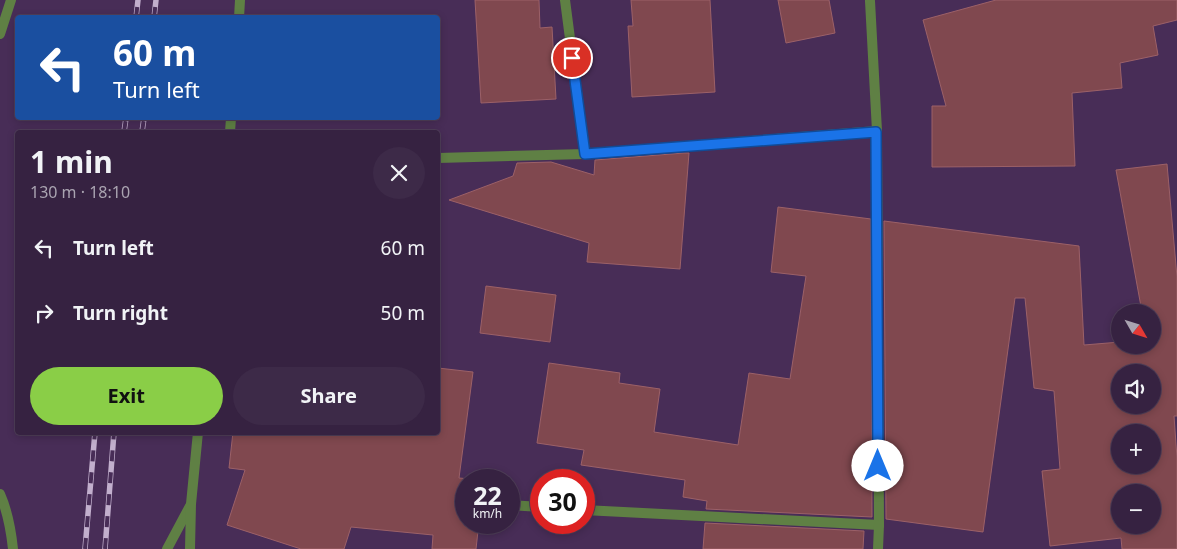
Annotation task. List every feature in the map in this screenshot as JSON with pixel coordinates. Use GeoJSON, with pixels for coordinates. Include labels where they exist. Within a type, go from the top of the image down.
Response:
{"type":"FeatureCollection","features":[{"type":"Feature","properties":{"kind":"street"},"geometry":{"type":"LineString","coordinates":[[0,34],[11,0]]}},
{"type":"Feature","properties":{"kind":"street"},"geometry":{"type":"LineString","coordinates":[[239,15],[240,0]]}},
{"type":"Feature","properties":{"kind":"street"},"geometry":{"type":"LineString","coordinates":[[565,0],[585,154]]}},
{"type":"Feature","properties":{"kind":"street"},"geometry":{"type":"LineString","coordinates":[[872,0],[876,132],[878,549]]}},
{"type":"Feature","properties":{"kind":"street"},"geometry":{"type":"LineString","coordinates":[[440,158],[585,154],[876,132]]}},
{"type":"Feature","properties":{"kind":"street"},"geometry":{"type":"LineString","coordinates":[[190,549],[191,504],[198,435]]}},
{"type":"Feature","properties":{"kind":"street"},"geometry":{"type":"LineString","coordinates":[[0,494],[6,509],[13,549]]}},
{"type":"Feature","properties":{"kind":"street"},"geometry":{"type":"LineString","coordinates":[[168,549],[191,504]]}},
{"type":"Feature","properties":{"kind":"street"},"geometry":{"type":"LineString","coordinates":[[595,511],[879,526]]}},
{"type":"Feature","properties":{"kind":"building"},"geometry":{"type":"Polygon","coordinates":[[[475,0],[539,0],[540,28],[552,27],[556,99],[481,103],[475,0]]]}},
{"type":"Feature","properties":{"kind":"building"},"geometry":{"type":"Polygon","coordinates":[[[631,0],[710,0],[715,92],[632,97],[628,26],[633,26],[631,0]]]}},
{"type":"Feature","properties":{"kind":"building"},"geometry":{"type":"Polygon","coordinates":[[[778,0],[829,0],[835,33],[786,43],[778,0]]]}},
{"type":"Feature","properties":{"kind":"building"},"geometry":{"type":"Polygon","coordinates":[[[996,0],[1177,0],[1177,20],[1153,26],[1158,55],[1120,63],[1122,88],[1072,93],[1075,166],[932,167],[932,106],[946,106],[923,20],[996,0]]]}},
{"type":"Feature","properties":{"kind":"building"},"geometry":{"type":"Polygon","coordinates":[[[689,153],[680,269],[587,262],[589,243],[449,200],[513,176],[517,163],[551,162],[594,175],[595,160],[689,153]]]}},
{"type":"Feature","properties":{"kind":"building"},"geometry":{"type":"Polygon","coordinates":[[[1167,164],[1177,277],[1177,416],[1174,416],[1177,458],[1177,549],[1122,549],[1121,538],[1050,546],[1042,471],[1060,469],[1054,391],[1034,388],[1025,298],[1015,298],[983,532],[886,519],[884,221],[1079,246],[1084,345],[1111,343],[1111,354],[1161,354],[1161,304],[1141,304],[1116,170],[1167,164]]]}},
{"type":"Feature","properties":{"kind":"building"},"geometry":{"type":"Polygon","coordinates":[[[778,207],[871,219],[872,517],[706,509],[707,501],[683,497],[685,480],[581,465],[584,450],[537,443],[549,363],[620,373],[619,383],[660,389],[654,432],[738,445],[749,373],[790,379],[806,276],[771,272],[778,207]]]}},
{"type":"Feature","properties":{"kind":"building"},"geometry":{"type":"Polygon","coordinates":[[[486,286],[556,295],[550,342],[480,333],[486,286]]]}},
{"type":"Feature","properties":{"kind":"building"},"geometry":{"type":"Polygon","coordinates":[[[440,368],[473,372],[460,469],[455,469],[455,534],[478,534],[476,549],[432,549],[433,535],[351,527],[344,549],[301,549],[227,525],[245,470],[229,468],[233,435],[440,435],[440,368]]]}},
{"type":"Feature","properties":{"kind":"building"},"geometry":{"type":"Polygon","coordinates":[[[705,523],[864,531],[863,549],[703,549],[705,523]]]}},
{"type":"Feature","properties":{"kind":"railway"},"geometry":{"type":"LineString","coordinates":[[136,15],[138,0]]}},
{"type":"Feature","properties":{"kind":"railway"},"geometry":{"type":"LineString","coordinates":[[154,15],[156,0]]}},
{"type":"Feature","properties":{"kind":"railway"},"geometry":{"type":"LineString","coordinates":[[124,130],[126,120]]}},
{"type":"Feature","properties":{"kind":"railway"},"geometry":{"type":"LineString","coordinates":[[142,130],[144,120]]}},
{"type":"Feature","properties":{"kind":"railway"},"geometry":{"type":"LineString","coordinates":[[85,549],[95,435]]}},
{"type":"Feature","properties":{"kind":"railway"},"geometry":{"type":"LineString","coordinates":[[105,549],[114,435]]}},
{"type":"Feature","properties":{"kind":"route"},"geometry":{"type":"LineString","coordinates":[[572,58],[585,154],[876,132],[878,466]]}}]}
